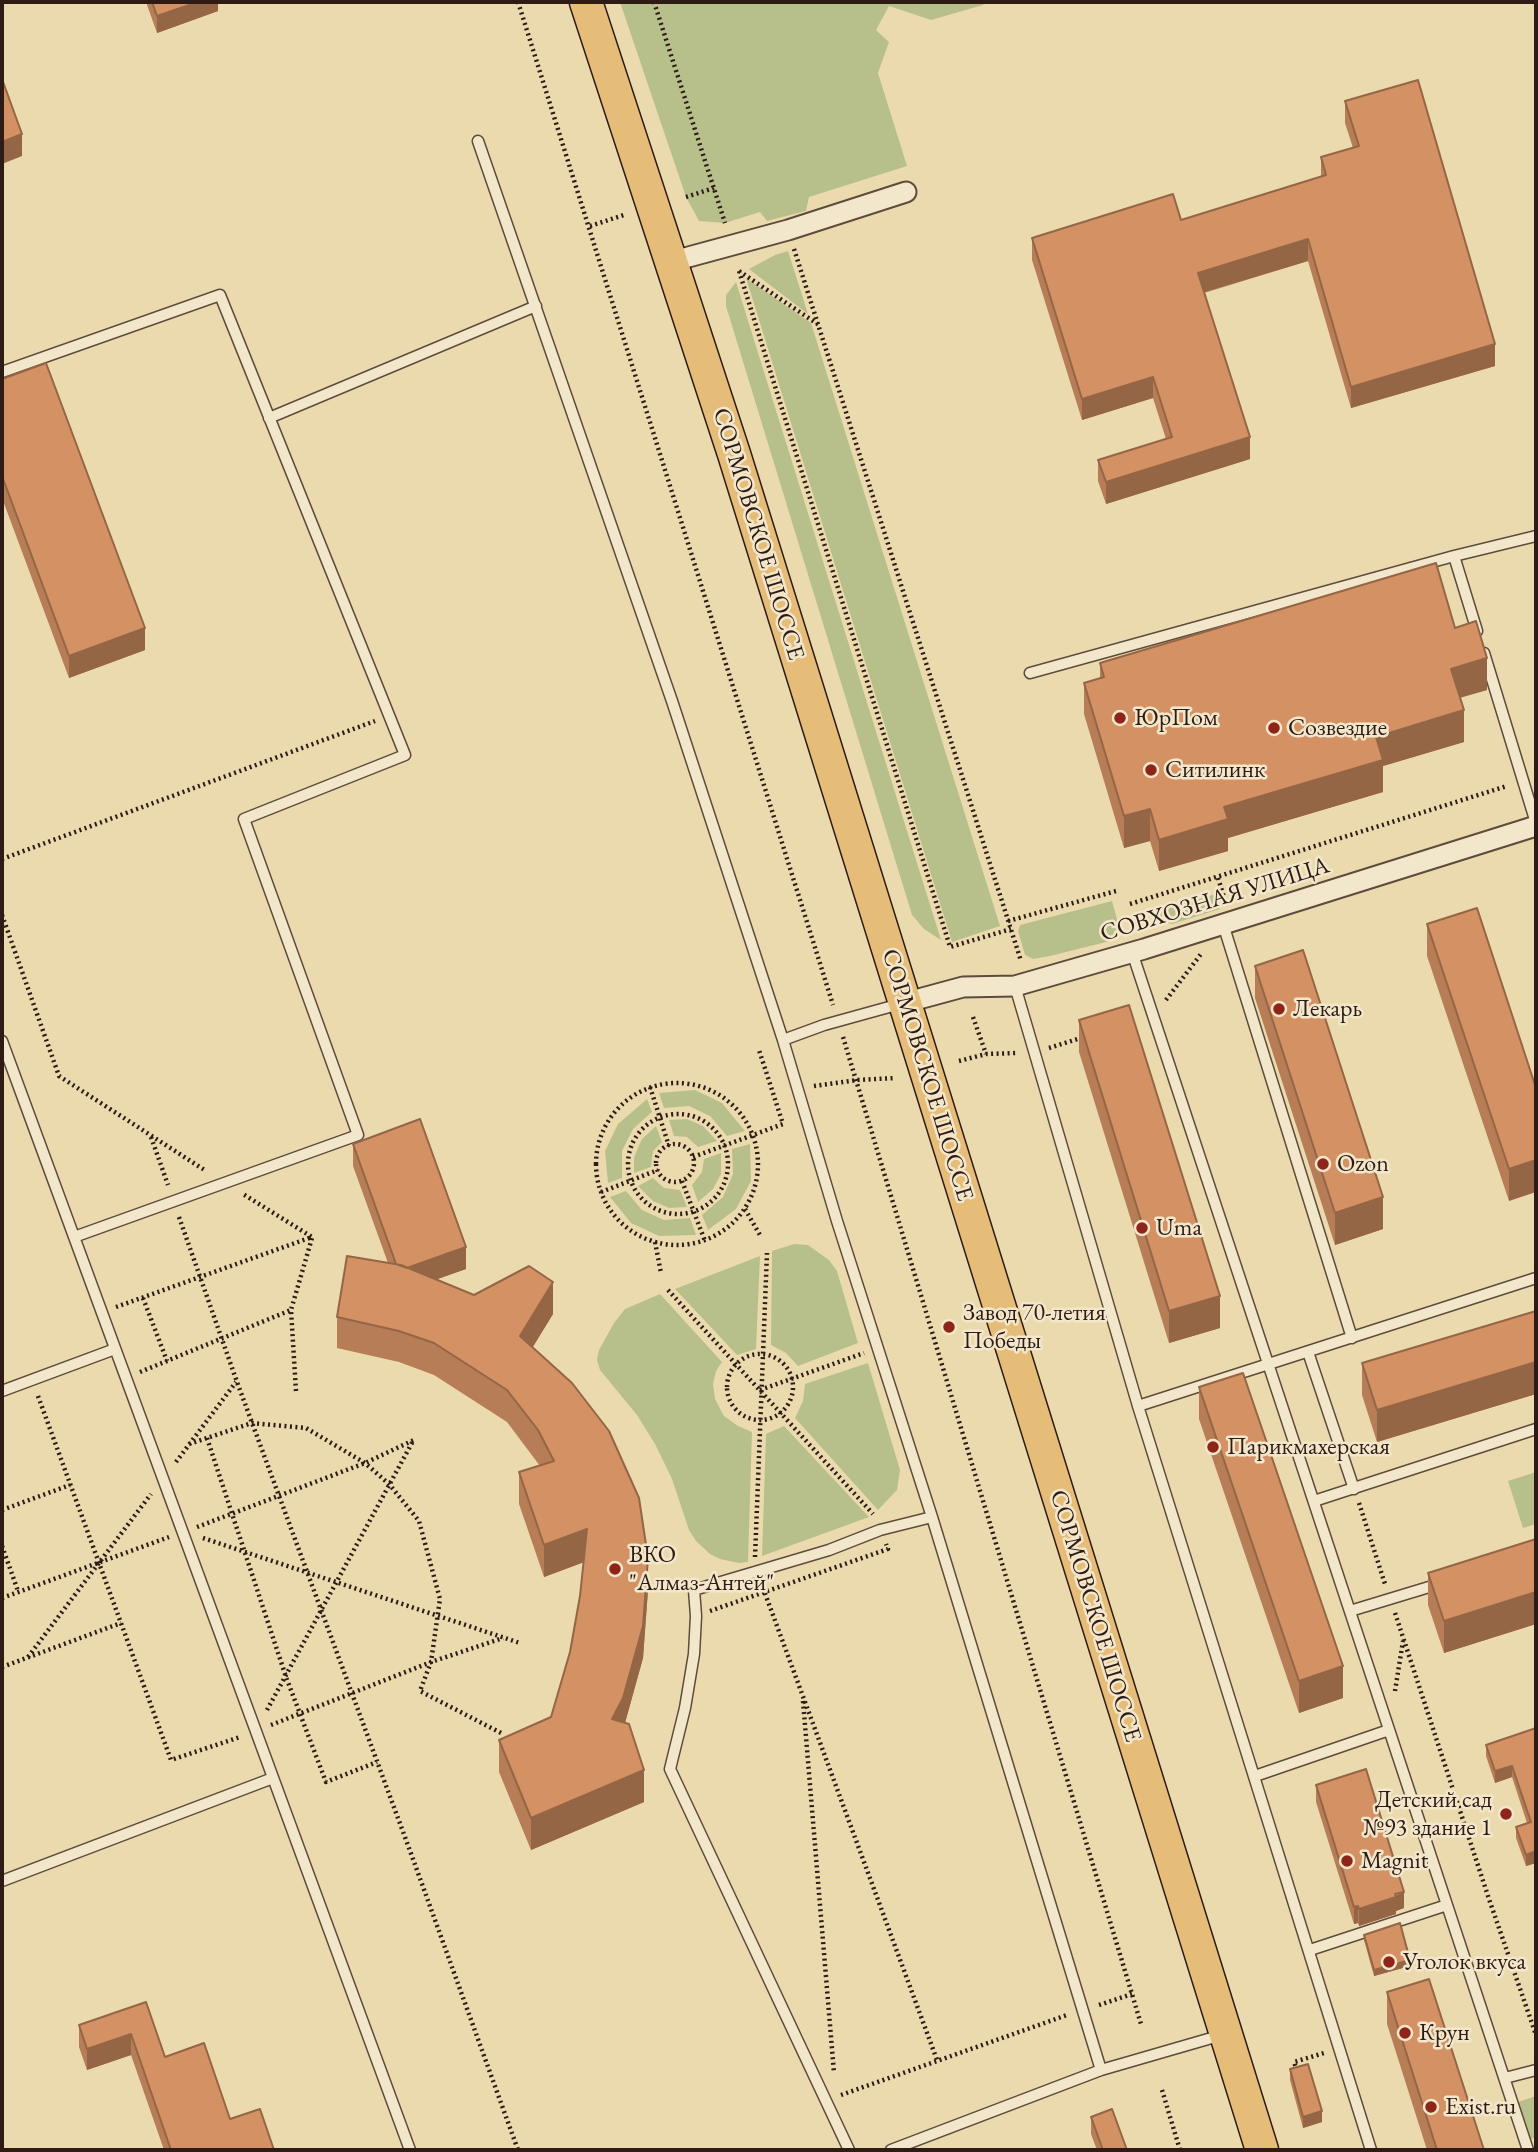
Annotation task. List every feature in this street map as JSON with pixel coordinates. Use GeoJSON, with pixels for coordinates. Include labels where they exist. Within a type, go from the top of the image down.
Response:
{"type":"FeatureCollection","features":[{"type":"Feature","properties":{"kind":"main road","name":"СОРМОВСКОЕ ШОССЕ"},"geometry":{"type":"LineString","coordinates":[[586,2],[734,454],[1262,2150]]}},
{"type":"Feature","properties":{"kind":"street"},"geometry":{"type":"LineString","coordinates":[[670,262],[788,230],[906,192]]}},
{"type":"Feature","properties":{"kind":"street","name":"СОВХОЗНАЯ УЛИЦА"},"geometry":{"type":"LineString","coordinates":[[904,1003],[963,987],[1022,984],[1132,952],[1225,916],[1536,825]]}},
{"type":"Feature","properties":{"kind":"lane"},"geometry":{"type":"LineString","coordinates":[[478,141],[672,701],[783,1040],[1101,2070]]}},
{"type":"Feature","properties":{"kind":"lane"},"geometry":{"type":"LineString","coordinates":[[2,372],[219,295],[405,755],[244,819],[358,1135],[74,1237]]}},
{"type":"Feature","properties":{"kind":"lane"},"geometry":{"type":"LineString","coordinates":[[269,418],[536,306]]}},
{"type":"Feature","properties":{"kind":"lane"},"geometry":{"type":"LineString","coordinates":[[1030,673],[1454,556],[1536,536]]}},
{"type":"Feature","properties":{"kind":"lane"},"geometry":{"type":"LineString","coordinates":[[1454,556],[1479,635]]}},
{"type":"Feature","properties":{"kind":"lane"},"geometry":{"type":"LineString","coordinates":[[1483,649],[1536,825]]}},
{"type":"Feature","properties":{"kind":"lane"},"geometry":{"type":"LineString","coordinates":[[1225,916],[1352,1338]]}},
{"type":"Feature","properties":{"kind":"lane"},"geometry":{"type":"LineString","coordinates":[[1132,952],[1528,2150]]}},
{"type":"Feature","properties":{"kind":"lane"},"geometry":{"type":"LineString","coordinates":[[1022,984],[1034,1053],[1138,1406],[1371,2150]]}},
{"type":"Feature","properties":{"kind":"lane"},"geometry":{"type":"LineString","coordinates":[[783,1040],[824,1025],[904,1003]]}},
{"type":"Feature","properties":{"kind":"lane"},"geometry":{"type":"LineString","coordinates":[[2,1041],[410,2150]]}},
{"type":"Feature","properties":{"kind":"lane"},"geometry":{"type":"LineString","coordinates":[[1138,1406],[1536,1278]]}},
{"type":"Feature","properties":{"kind":"lane"},"geometry":{"type":"LineString","coordinates":[[2,1391],[115,1349]]}},
{"type":"Feature","properties":{"kind":"lane"},"geometry":{"type":"LineString","coordinates":[[1308,1352],[1354,1489]]}},
{"type":"Feature","properties":{"kind":"lane"},"geometry":{"type":"LineString","coordinates":[[1314,1501],[1536,1429]]}},
{"type":"Feature","properties":{"kind":"lane"},"geometry":{"type":"LineString","coordinates":[[849,2150],[831,2099],[670,1769],[691,1680],[696,1616],[694,1590],[817,1554],[880,1530],[932,1517]]}},
{"type":"Feature","properties":{"kind":"lane"},"geometry":{"type":"LineString","coordinates":[[1350,1611],[1443,1583]]}},
{"type":"Feature","properties":{"kind":"lane"},"geometry":{"type":"LineString","coordinates":[[1255,1776],[1389,1730]]}},
{"type":"Feature","properties":{"kind":"lane"},"geometry":{"type":"LineString","coordinates":[[2,1881],[273,1778]]}},
{"type":"Feature","properties":{"kind":"lane"},"geometry":{"type":"LineString","coordinates":[[1310,1950],[1447,1905]]}},
{"type":"Feature","properties":{"kind":"lane"},"geometry":{"type":"LineString","coordinates":[[891,2150],[1101,2070],[1226,2034]]}},
{"type":"Feature","properties":{"kind":"lane"},"geometry":{"type":"LineString","coordinates":[[1505,2078],[1536,2070]]}},
{"type":"Feature","properties":{"kind":"path"},"geometry":{"type":"LineString","coordinates":[[654,2],[725,223]]}},
{"type":"Feature","properties":{"kind":"path"},"geometry":{"type":"LineString","coordinates":[[686,197],[714,188]]}},
{"type":"Feature","properties":{"kind":"path"},"geometry":{"type":"LineString","coordinates":[[590,226],[624,215]]}},
{"type":"Feature","properties":{"kind":"path"},"geometry":{"type":"LineString","coordinates":[[788,230],[1011,929],[1022,984]]}},
{"type":"Feature","properties":{"kind":"path"},"geometry":{"type":"LineString","coordinates":[[819,325],[739,271],[950,947],[1011,929]]}},
{"type":"Feature","properties":{"kind":"path"},"geometry":{"type":"LineString","coordinates":[[2,859],[389,715]]}},
{"type":"Feature","properties":{"kind":"path"},"geometry":{"type":"LineString","coordinates":[[1130,904],[1524,780]]}},
{"type":"Feature","properties":{"kind":"path"},"geometry":{"type":"LineString","coordinates":[[1153,1017],[1225,916],[1218,878]]}},
{"type":"Feature","properties":{"kind":"path"},"geometry":{"type":"LineString","coordinates":[[1008,922],[1116,891]]}},
{"type":"Feature","properties":{"kind":"path"},"geometry":{"type":"LineString","coordinates":[[2,915],[59,1076],[312,1237]]}},
{"type":"Feature","properties":{"kind":"path"},"geometry":{"type":"LineString","coordinates":[[974,1017],[986,1054]]}},
{"type":"Feature","properties":{"kind":"path"},"geometry":{"type":"LineString","coordinates":[[959,1061],[986,1054],[1034,1053],[1094,1034]]}},
{"type":"Feature","properties":{"kind":"path"},"geometry":{"type":"LineString","coordinates":[[693,1157],[783,1124],[759,1050]]}},
{"type":"Feature","properties":{"kind":"path"},"geometry":{"type":"LineString","coordinates":[[814,1086],[896,1078]]}},
{"type":"Feature","properties":{"kind":"path"},"geometry":{"type":"LineString","coordinates":[[675,1083],[700,1086],[722,1097],[741,1114],[753,1135],[758,1160],[756,1186],[745,1209],[728,1228],[705,1241],[680,1245],[655,1242],[632,1232],[613,1214],[601,1192],[596,1167],[599,1142],[610,1118],[628,1100],[650,1087],[675,1083]]}},
{"type":"Feature","properties":{"kind":"path"},"geometry":{"type":"LineString","coordinates":[[650,1087],[669,1146]]}},
{"type":"Feature","properties":{"kind":"path"},"geometry":{"type":"LineString","coordinates":[[773,1096],[780,1094]]}},
{"type":"Feature","properties":{"kind":"path"},"geometry":{"type":"LineString","coordinates":[[675,1114],[705,1122],[716,1132],[724,1146],[728,1161],[726,1178],[719,1192],[708,1204],[694,1211],[678,1214],[663,1212],[649,1205],[630,1181],[629,1150],[641,1130],[660,1117],[675,1114]]}},
{"type":"Feature","properties":{"kind":"path"},"geometry":{"type":"LineString","coordinates":[[151,1137],[252,1423],[518,2150]]}},
{"type":"Feature","properties":{"kind":"path"},"geometry":{"type":"LineString","coordinates":[[681,1145],[693,1157],[694,1168],[682,1181],[670,1182],[658,1170],[660,1153],[669,1146],[681,1145]]}},
{"type":"Feature","properties":{"kind":"path"},"geometry":{"type":"LineString","coordinates":[[601,1192],[658,1170]]}},
{"type":"Feature","properties":{"kind":"path"},"geometry":{"type":"LineString","coordinates":[[682,1181],[705,1241]]}},
{"type":"Feature","properties":{"kind":"path"},"geometry":{"type":"LineString","coordinates":[[745,1209],[760,1235]]}},
{"type":"Feature","properties":{"kind":"path"},"geometry":{"type":"LineString","coordinates":[[102,1312],[312,1237]]}},
{"type":"Feature","properties":{"kind":"path"},"geometry":{"type":"LineString","coordinates":[[296,1391],[291,1310],[312,1237]]}},
{"type":"Feature","properties":{"kind":"path"},"geometry":{"type":"LineString","coordinates":[[655,1242],[661,1273]]}},
{"type":"Feature","properties":{"kind":"path"},"geometry":{"type":"LineString","coordinates":[[755,1558],[767,1254]]}},
{"type":"Feature","properties":{"kind":"path"},"geometry":{"type":"LineString","coordinates":[[668,1290],[875,1516]]}},
{"type":"Feature","properties":{"kind":"path"},"geometry":{"type":"LineString","coordinates":[[143,1298],[167,1361]]}},
{"type":"Feature","properties":{"kind":"path"},"geometry":{"type":"LineString","coordinates":[[126,1378],[291,1310]]}},
{"type":"Feature","properties":{"kind":"path"},"geometry":{"type":"LineString","coordinates":[[760,1390],[878,1348]]}},
{"type":"Feature","properties":{"kind":"path"},"geometry":{"type":"LineString","coordinates":[[762,1354],[781,1361],[788,1368],[792,1378],[792,1398],[780,1413],[770,1419],[759,1420],[739,1412],[732,1404],[727,1383],[736,1364],[744,1358],[762,1354]]}},
{"type":"Feature","properties":{"kind":"path"},"geometry":{"type":"LineString","coordinates":[[32,1380],[172,1760],[256,1731],[431,1662],[503,1638]]}},
{"type":"Feature","properties":{"kind":"path"},"geometry":{"type":"LineString","coordinates":[[29,1657],[237,1381]]}},
{"type":"Feature","properties":{"kind":"path"},"geometry":{"type":"LineString","coordinates":[[190,1444],[252,1423],[306,1428],[365,1463],[389,1483],[419,1521],[440,1599],[431,1662],[421,1691],[501,1733]]}},
{"type":"Feature","properties":{"kind":"path"},"geometry":{"type":"LineString","coordinates":[[207,1438],[286,1677],[326,1782],[377,1762]]}},
{"type":"Feature","properties":{"kind":"path"},"geometry":{"type":"LineString","coordinates":[[2,1598],[279,1496],[365,1463],[414,1440],[256,1731]]}},
{"type":"Feature","properties":{"kind":"path"},"geometry":{"type":"LineString","coordinates":[[2,1510],[70,1485]]}},
{"type":"Feature","properties":{"kind":"path"},"geometry":{"type":"LineString","coordinates":[[1354,1489],[1536,2035]]}},
{"type":"Feature","properties":{"kind":"path"},"geometry":{"type":"LineString","coordinates":[[183,1532],[520,1643]]}},
{"type":"Feature","properties":{"kind":"path"},"geometry":{"type":"LineString","coordinates":[[696,1616],[888,1549],[885,1542]]}},
{"type":"Feature","properties":{"kind":"path"},"geometry":{"type":"LineString","coordinates":[[2,1546],[19,1591]]}},
{"type":"Feature","properties":{"kind":"path"},"geometry":{"type":"LineString","coordinates":[[762,1587],[937,2060]]}},
{"type":"Feature","properties":{"kind":"path"},"geometry":{"type":"LineString","coordinates":[[2,1667],[121,1623]]}},
{"type":"Feature","properties":{"kind":"path"},"geometry":{"type":"LineString","coordinates":[[1389,1730],[1403,1639]]}},
{"type":"Feature","properties":{"kind":"path"},"geometry":{"type":"LineString","coordinates":[[803,1693],[831,2099],[1072,2014]]}},
{"type":"Feature","properties":{"kind":"path"},"geometry":{"type":"LineString","coordinates":[[1099,2005],[1132,1994]]}},
{"type":"Feature","properties":{"kind":"path"},"geometry":{"type":"LineString","coordinates":[[1299,2078],[1294,2062],[1339,2049]]}},
{"type":"Feature","properties":{"kind":"path"},"geometry":{"type":"LineString","coordinates":[[1162,2091],[1180,2150]]}},
{"type":"Feature","properties":{"kind":"green space"},"geometry":{"type":"Polygon","coordinates":[[[620,2],[985,2],[983,5],[931,20],[889,6],[876,30],[889,42],[878,73],[907,166],[809,197],[806,211],[767,221],[760,212],[725,223],[699,221],[686,197],[620,2]]]}},
{"type":"Feature","properties":{"kind":"green space"},"geometry":{"type":"Polygon","coordinates":[[[788,251],[808,314],[749,269],[788,251]]]}},
{"type":"Feature","properties":{"kind":"green space"},"geometry":{"type":"Polygon","coordinates":[[[746,278],[811,323],[1000,926],[952,942],[746,278]]]}},
{"type":"Feature","properties":{"kind":"green space"},"geometry":{"type":"Polygon","coordinates":[[[736,282],[941,940],[924,929],[912,915],[726,306],[726,295],[736,282]]]}},
{"type":"Feature","properties":{"kind":"green space"},"geometry":{"type":"Polygon","coordinates":[[[1216,894],[1220,909],[1172,924],[1154,920],[1152,913],[1216,894]]]}},
{"type":"Feature","properties":{"kind":"green space"},"geometry":{"type":"Polygon","coordinates":[[[1112,901],[1120,930],[1110,941],[1033,959],[1025,955],[1018,931],[1020,925],[1112,901]]]}},
{"type":"Feature","properties":{"kind":"green space"},"geometry":{"type":"Polygon","coordinates":[[[695,1090],[722,1103],[745,1131],[727,1136],[710,1116],[689,1106],[664,1108],[659,1093],[695,1090]]]}},
{"type":"Feature","properties":{"kind":"green space"},"geometry":{"type":"Polygon","coordinates":[[[647,1099],[652,1112],[633,1129],[622,1151],[622,1178],[608,1183],[605,1151],[618,1124],[647,1099]]]}},
{"type":"Feature","properties":{"kind":"green space"},"geometry":{"type":"Polygon","coordinates":[[[687,1119],[703,1126],[717,1141],[698,1147],[687,1137],[674,1136],[669,1120],[687,1119]]]}},
{"type":"Feature","properties":{"kind":"green space"},"geometry":{"type":"Polygon","coordinates":[[[656,1126],[662,1142],[653,1151],[651,1167],[634,1173],[634,1157],[642,1139],[656,1126]]]}},
{"type":"Feature","properties":{"kind":"green space"},"geometry":{"type":"Polygon","coordinates":[[[750,1144],[751,1181],[736,1209],[708,1230],[702,1215],[723,1197],[733,1174],[732,1149],[750,1144]]]}},
{"type":"Feature","properties":{"kind":"green space"},"geometry":{"type":"Polygon","coordinates":[[[721,1153],[721,1174],[713,1189],[698,1202],[692,1185],[702,1172],[704,1159],[721,1153]]]}},
{"type":"Feature","properties":{"kind":"green space"},"geometry":{"type":"Polygon","coordinates":[[[653,1178],[664,1188],[680,1190],[687,1207],[669,1208],[653,1201],[638,1186],[653,1178]]]}},
{"type":"Feature","properties":{"kind":"green space"},"geometry":{"type":"Polygon","coordinates":[[[626,1191],[642,1210],[664,1220],[690,1218],[696,1235],[659,1236],[631,1223],[610,1197],[626,1191]]]}},
{"type":"Feature","properties":{"kind":"green space"},"geometry":{"type":"Polygon","coordinates":[[[794,1244],[808,1245],[829,1260],[837,1271],[858,1343],[798,1366],[786,1353],[771,1345],[772,1251],[794,1244]]]}},
{"type":"Feature","properties":{"kind":"green space"},"geometry":{"type":"Polygon","coordinates":[[[760,1256],[756,1349],[737,1355],[675,1289],[760,1256]]]}},
{"type":"Feature","properties":{"kind":"green space"},"geometry":{"type":"Polygon","coordinates":[[[660,1294],[722,1362],[716,1371],[713,1384],[715,1399],[724,1416],[752,1432],[748,1562],[720,1559],[696,1541],[689,1530],[672,1479],[655,1444],[637,1415],[600,1370],[597,1360],[599,1350],[625,1309],[660,1294]]]}},
{"type":"Feature","properties":{"kind":"green space"},"geometry":{"type":"Polygon","coordinates":[[[868,1363],[900,1470],[897,1490],[878,1510],[795,1418],[803,1401],[805,1384],[868,1363]]]}},
{"type":"Feature","properties":{"kind":"green space"},"geometry":{"type":"Polygon","coordinates":[[[784,1426],[869,1517],[762,1556],[766,1434],[784,1426]]]}},
{"type":"Feature","properties":{"kind":"green space"},"geometry":{"type":"Polygon","coordinates":[[[1536,1472],[1536,1524],[1523,1528],[1508,1481],[1536,1472]]]}},
{"type":"Feature","properties":{"kind":"green space"},"geometry":{"type":"Polygon","coordinates":[[[1536,2096],[1536,2137],[1527,2141],[1515,2103],[1536,2096]]]}},
{"type":"Feature","properties":{"kind":"building"},"geometry":{"type":"Polygon","coordinates":[[[152,2],[198,2],[157,16],[152,2]]]}},
{"type":"Feature","properties":{"kind":"building"},"geometry":{"type":"Polygon","coordinates":[[[2,79],[22,134],[2,142],[2,79]]]}},
{"type":"Feature","properties":{"kind":"building"},"geometry":{"type":"Polygon","coordinates":[[[1418,80],[1495,344],[1351,387],[1308,239],[1198,273],[1250,437],[1106,482],[1098,460],[1172,437],[1153,377],[1082,399],[1032,238],[1173,194],[1181,220],[1326,175],[1321,157],[1359,146],[1345,101],[1418,80]]]}},
{"type":"Feature","properties":{"kind":"building"},"geometry":{"type":"Polygon","coordinates":[[[46,363],[145,628],[69,656],[2,476],[2,379],[46,363]]]}},
{"type":"Feature","properties":{"kind":"building","name":"Созвездие"},"geometry":{"type":"Polygon","coordinates":[[[1436,563],[1455,628],[1476,621],[1487,658],[1451,669],[1464,710],[1376,737],[1383,760],[1224,807],[1228,819],[1159,840],[1150,809],[1124,816],[1084,683],[1104,677],[1100,663],[1436,563]]]}},
{"type":"Feature","properties":{"kind":"building"},"geometry":{"type":"Polygon","coordinates":[[[1477,908],[1536,1088],[1536,1160],[1509,1169],[1427,924],[1477,908]]]}},
{"type":"Feature","properties":{"kind":"building"},"geometry":{"type":"Polygon","coordinates":[[[1303,950],[1383,1197],[1335,1213],[1255,966],[1303,950]]]}},
{"type":"Feature","properties":{"kind":"building"},"geometry":{"type":"Polygon","coordinates":[[[1129,1005],[1220,1296],[1169,1311],[1079,1020],[1129,1005]]]}},
{"type":"Feature","properties":{"kind":"building"},"geometry":{"type":"Polygon","coordinates":[[[420,1119],[466,1247],[407,1268],[396,1264],[353,1144],[420,1119]]]}},
{"type":"Feature","properties":{"kind":"building","name":"ВКО \"Алмаз-Антей\""},"geometry":{"type":"Polygon","coordinates":[[[347,1256],[401,1265],[474,1295],[529,1266],[553,1282],[520,1336],[572,1383],[609,1431],[639,1498],[648,1558],[643,1626],[623,1698],[612,1719],[629,1724],[644,1770],[531,1818],[499,1740],[551,1717],[570,1652],[580,1596],[587,1529],[544,1545],[519,1472],[554,1461],[538,1430],[507,1390],[434,1343],[399,1331],[337,1317],[347,1256]]]}},
{"type":"Feature","properties":{"kind":"building"},"geometry":{"type":"Polygon","coordinates":[[[1536,1311],[1536,1362],[1377,1410],[1362,1363],[1536,1311]]]}},
{"type":"Feature","properties":{"kind":"building"},"geometry":{"type":"Polygon","coordinates":[[[1243,1373],[1343,1666],[1299,1681],[1199,1387],[1243,1373]]]}},
{"type":"Feature","properties":{"kind":"building"},"geometry":{"type":"Polygon","coordinates":[[[1536,1539],[1536,1592],[1444,1621],[1428,1573],[1536,1539]]]}},
{"type":"Feature","properties":{"kind":"building"},"geometry":{"type":"Polygon","coordinates":[[[1536,1728],[1536,1851],[1526,1855],[1516,1827],[1531,1822],[1512,1766],[1495,1771],[1486,1745],[1536,1728]]]}},
{"type":"Feature","properties":{"kind":"building"},"geometry":{"type":"Polygon","coordinates":[[[1366,1769],[1404,1892],[1359,1909],[1358,1906],[1354,1907],[1316,1785],[1366,1769]]]}},
{"type":"Feature","properties":{"kind":"building"},"geometry":{"type":"Polygon","coordinates":[[[1400,1923],[1410,1960],[1374,1970],[1364,1935],[1400,1923]]]}},
{"type":"Feature","properties":{"kind":"building"},"geometry":{"type":"Polygon","coordinates":[[[1429,1979],[1484,2150],[1437,2150],[1387,1992],[1429,1979]]]}},
{"type":"Feature","properties":{"kind":"building"},"geometry":{"type":"Polygon","coordinates":[[[146,2002],[165,2057],[204,2043],[230,2119],[260,2109],[274,2150],[171,2150],[131,2034],[87,2049],[79,2025],[146,2002]]]}},
{"type":"Feature","properties":{"kind":"building"},"geometry":{"type":"Polygon","coordinates":[[[1308,2064],[1322,2111],[1303,2117],[1290,2069],[1308,2064]]]}},
{"type":"Feature","properties":{"kind":"building"},"geometry":{"type":"Polygon","coordinates":[[[1112,2109],[1127,2150],[1103,2150],[1091,2117],[1112,2109]]]}},
{"type":"Feature","properties":{"kind":"place","name":"ЮрПом"},"geometry":{"type":"Point","coordinates":[1120,718]}},
{"type":"Feature","properties":{"kind":"place","name":"Созвездие"},"geometry":{"type":"Point","coordinates":[1274,728]}},
{"type":"Feature","properties":{"kind":"place","name":"Ситилинк"},"geometry":{"type":"Point","coordinates":[1151,770]}},
{"type":"Feature","properties":{"kind":"place","name":"Лекарь"},"geometry":{"type":"Point","coordinates":[1279,1009]}},
{"type":"Feature","properties":{"kind":"place","name":"Ozon"},"geometry":{"type":"Point","coordinates":[1323,1164]}},
{"type":"Feature","properties":{"kind":"place","name":"Uma"},"geometry":{"type":"Point","coordinates":[1142,1228]}},
{"type":"Feature","properties":{"kind":"place","name":"Завод 70-летия Победы"},"geometry":{"type":"Point","coordinates":[949,1327]}},
{"type":"Feature","properties":{"kind":"place","name":"Парикмахерская"},"geometry":{"type":"Point","coordinates":[1213,1447]}},
{"type":"Feature","properties":{"kind":"place","name":"ВКО \"Алмаз-Антей\""},"geometry":{"type":"Point","coordinates":[615,1569]}},
{"type":"Feature","properties":{"kind":"place","name":"Детский сад №93 здание 1"},"geometry":{"type":"Point","coordinates":[1506,1814]}},
{"type":"Feature","properties":{"kind":"place","name":"Magnit"},"geometry":{"type":"Point","coordinates":[1347,1861]}},
{"type":"Feature","properties":{"kind":"place","name":"Уголок вкуса"},"geometry":{"type":"Point","coordinates":[1389,1962]}},
{"type":"Feature","properties":{"kind":"place","name":"Крун"},"geometry":{"type":"Point","coordinates":[1405,2033]}},
{"type":"Feature","properties":{"kind":"place","name":"Exist.ru"},"geometry":{"type":"Point","coordinates":[1431,2107]}}]}
